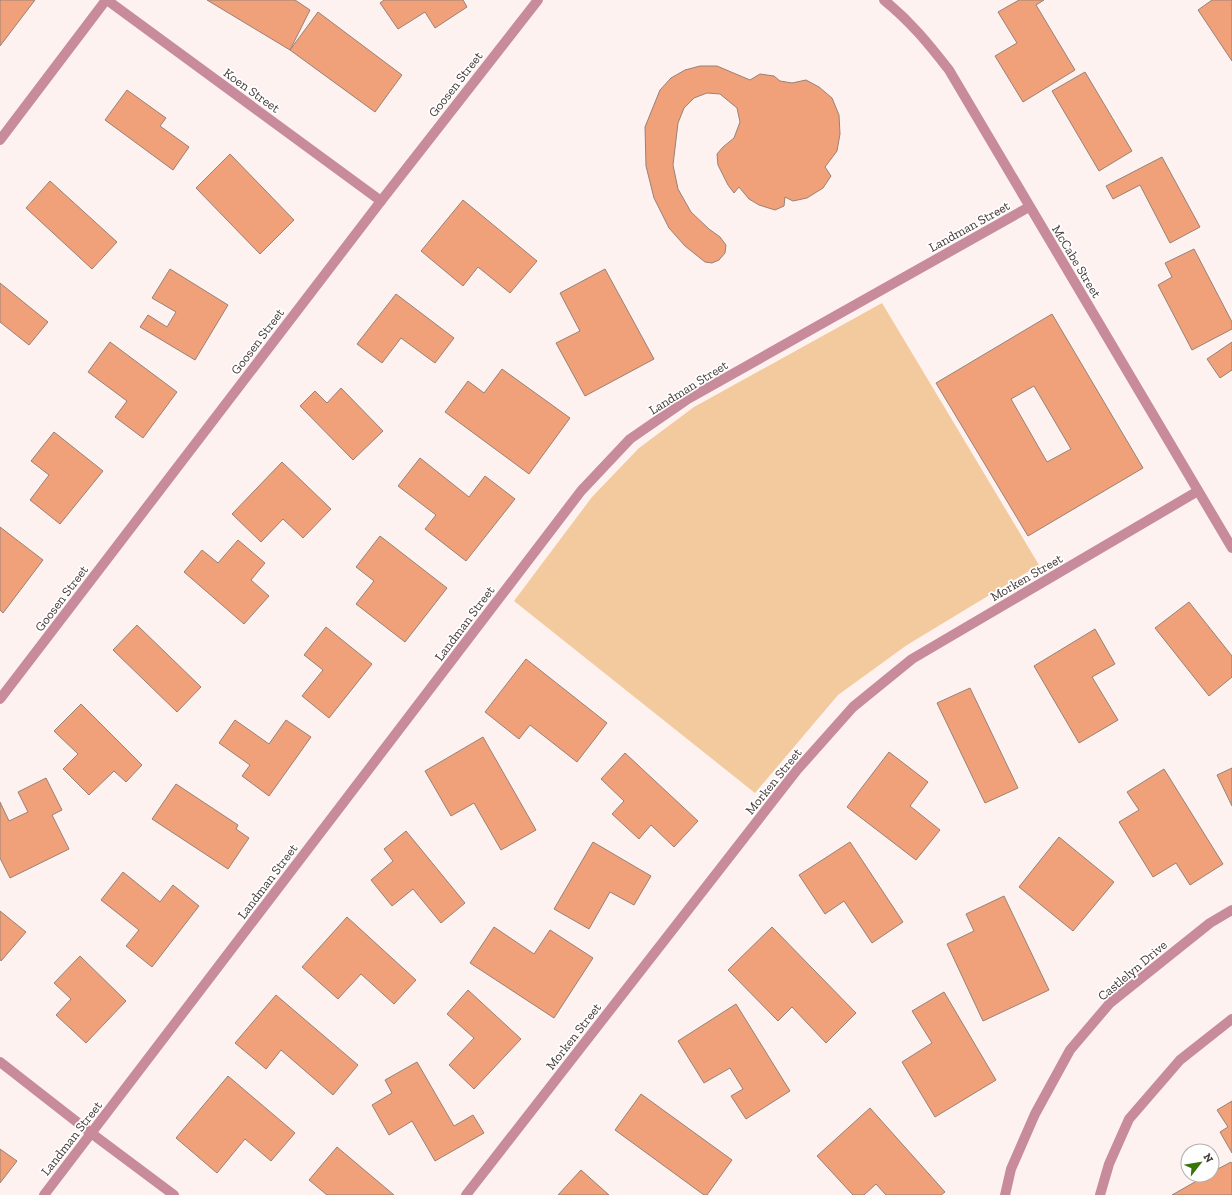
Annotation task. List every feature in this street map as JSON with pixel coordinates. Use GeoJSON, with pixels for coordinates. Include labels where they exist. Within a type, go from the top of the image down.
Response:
{"type":"FeatureCollection","features":[{"type":"Feature","properties":{"kind":"street"},"geometry":{"type":"LineString","coordinates":[[0,140],[106,0]]}},
{"type":"Feature","properties":{"kind":"street","name":"Koen Street"},"geometry":{"type":"LineString","coordinates":[[106,0],[381,201]]}},
{"type":"Feature","properties":{"kind":"street","name":"Goosen Street"},"geometry":{"type":"LineString","coordinates":[[0,699],[381,201],[538,0]]}},
{"type":"Feature","properties":{"kind":"street","name":"McCabe Street"},"geometry":{"type":"LineString","coordinates":[[884,0],[911,24],[926,40],[949,70],[1232,548]]}},
{"type":"Feature","properties":{"kind":"street","name":"Landman Street"},"geometry":{"type":"LineString","coordinates":[[44,1195],[581,491],[630,439],[688,399],[1029,207]]}},
{"type":"Feature","properties":{"kind":"street","name":"Morken Street"},"geometry":{"type":"LineString","coordinates":[[466,1195],[797,770],[853,707],[912,659],[1198,492]]}},
{"type":"Feature","properties":{"kind":"street","name":"Castlelyn Drive"},"geometry":{"type":"LineString","coordinates":[[1005,1195],[1011,1169],[1035,1114],[1070,1050],[1110,1003],[1210,923],[1232,910]]}},
{"type":"Feature","properties":{"kind":"street"},"geometry":{"type":"LineString","coordinates":[[1100,1195],[1110,1164],[1129,1119],[1180,1060],[1232,1019]]}},
{"type":"Feature","properties":{"kind":"street"},"geometry":{"type":"LineString","coordinates":[[0,1062],[174,1195]]}},
{"type":"Feature","properties":{"kind":"shaded area"},"geometry":{"type":"Polygon","coordinates":[[[882,303],[1039,565],[907,645],[838,695],[755,793],[514,601],[592,497],[639,448],[694,407],[882,303]]]}},
{"type":"Feature","properties":{"kind":"building"},"geometry":{"type":"Polygon","coordinates":[[[0,0],[35,0],[0,46],[0,0]]]}},
{"type":"Feature","properties":{"kind":"building"},"geometry":{"type":"Polygon","coordinates":[[[207,0],[295,0],[310,10],[290,50],[207,0]]]}},
{"type":"Feature","properties":{"kind":"building"},"geometry":{"type":"Polygon","coordinates":[[[384,0],[463,0],[467,7],[435,28],[425,12],[398,29],[380,3],[384,0]]]}},
{"type":"Feature","properties":{"kind":"building"},"geometry":{"type":"Polygon","coordinates":[[[1019,0],[1044,0],[1036,5],[1075,70],[1023,102],[995,56],[1017,43],[998,12],[1019,0]]]}},
{"type":"Feature","properties":{"kind":"building"},"geometry":{"type":"Polygon","coordinates":[[[1212,0],[1232,0],[1232,61],[1198,10],[1212,0]]]}},
{"type":"Feature","properties":{"kind":"building"},"geometry":{"type":"Polygon","coordinates":[[[318,12],[402,75],[375,112],[290,50],[318,12]]]}},
{"type":"Feature","properties":{"kind":"building"},"geometry":{"type":"Polygon","coordinates":[[[700,66],[717,66],[750,80],[760,74],[774,76],[780,81],[792,83],[806,80],[819,87],[832,98],[839,115],[840,134],[837,151],[825,167],[831,176],[823,188],[807,198],[793,201],[785,197],[784,206],[775,210],[759,205],[749,199],[739,187],[734,193],[728,185],[718,165],[717,154],[734,138],[740,122],[737,108],[720,94],[707,93],[694,98],[684,108],[678,123],[673,165],[678,189],[691,212],[720,237],[726,245],[725,253],[719,260],[712,263],[705,262],[685,246],[669,228],[654,198],[646,166],[645,127],[660,90],[671,78],[685,70],[700,66]]]}},
{"type":"Feature","properties":{"kind":"building"},"geometry":{"type":"Polygon","coordinates":[[[1085,72],[1132,151],[1099,171],[1052,91],[1085,72]]]}},
{"type":"Feature","properties":{"kind":"building"},"geometry":{"type":"Polygon","coordinates":[[[127,90],[166,118],[160,126],[189,147],[173,170],[105,120],[127,90]]]}},
{"type":"Feature","properties":{"kind":"building"},"geometry":{"type":"Polygon","coordinates":[[[230,154],[294,220],[260,254],[196,188],[230,154]]]}},
{"type":"Feature","properties":{"kind":"building"},"geometry":{"type":"Polygon","coordinates":[[[1162,157],[1200,227],[1170,243],[1140,185],[1113,199],[1106,186],[1162,157]]]}},
{"type":"Feature","properties":{"kind":"building"},"geometry":{"type":"Polygon","coordinates":[[[50,181],[117,242],[92,269],[26,208],[50,181]]]}},
{"type":"Feature","properties":{"kind":"building"},"geometry":{"type":"Polygon","coordinates":[[[463,200],[537,261],[510,293],[478,267],[463,286],[421,251],[463,200]]]}},
{"type":"Feature","properties":{"kind":"building"},"geometry":{"type":"Polygon","coordinates":[[[1194,249],[1232,322],[1232,329],[1192,350],[1158,285],[1172,277],[1165,263],[1194,249]]]}},
{"type":"Feature","properties":{"kind":"building"},"geometry":{"type":"Polygon","coordinates":[[[170,269],[228,305],[195,360],[140,327],[148,315],[167,327],[176,312],[152,298],[170,269]]]}},
{"type":"Feature","properties":{"kind":"building"},"geometry":{"type":"Polygon","coordinates":[[[605,269],[654,359],[585,396],[556,343],[580,331],[560,293],[605,269]]]}},
{"type":"Feature","properties":{"kind":"building"},"geometry":{"type":"Polygon","coordinates":[[[0,283],[48,322],[29,345],[0,322],[0,283]]]}},
{"type":"Feature","properties":{"kind":"building"},"geometry":{"type":"Polygon","coordinates":[[[396,294],[454,338],[435,363],[401,338],[382,363],[357,344],[396,294]]]}},
{"type":"Feature","properties":{"kind":"building"},"geometry":{"type":"Polygon","coordinates":[[[1052,314],[1143,468],[1028,536],[936,383],[1052,314]],[[1034,386],[1011,399],[1047,462],[1071,449],[1034,386]]]}},
{"type":"Feature","properties":{"kind":"building"},"geometry":{"type":"Polygon","coordinates":[[[110,342],[177,392],[143,438],[115,417],[127,401],[88,372],[110,342]]]}},
{"type":"Feature","properties":{"kind":"building"},"geometry":{"type":"Polygon","coordinates":[[[1232,342],[1232,370],[1220,378],[1207,359],[1232,342]]]}},
{"type":"Feature","properties":{"kind":"building"},"geometry":{"type":"Polygon","coordinates":[[[502,369],[570,418],[529,474],[445,412],[468,381],[484,393],[502,369]]]}},
{"type":"Feature","properties":{"kind":"building"},"geometry":{"type":"Polygon","coordinates":[[[341,388],[383,431],[353,460],[300,406],[315,391],[327,403],[341,388]]]}},
{"type":"Feature","properties":{"kind":"building"},"geometry":{"type":"Polygon","coordinates":[[[54,432],[103,471],[60,524],[30,500],[49,475],[31,461],[54,432]]]}},
{"type":"Feature","properties":{"kind":"building"},"geometry":{"type":"Polygon","coordinates":[[[420,458],[469,497],[485,476],[515,499],[466,561],[425,529],[436,515],[398,486],[420,458]]]}},
{"type":"Feature","properties":{"kind":"building"},"geometry":{"type":"Polygon","coordinates":[[[282,462],[331,509],[303,538],[283,519],[261,542],[232,514],[282,462]]]}},
{"type":"Feature","properties":{"kind":"building"},"geometry":{"type":"Polygon","coordinates":[[[0,527],[43,560],[3,613],[0,610],[0,527]]]}},
{"type":"Feature","properties":{"kind":"building"},"geometry":{"type":"Polygon","coordinates":[[[380,536],[447,588],[405,642],[356,604],[374,581],[356,567],[380,536]]]}},
{"type":"Feature","properties":{"kind":"building"},"geometry":{"type":"Polygon","coordinates":[[[238,540],[265,563],[251,580],[269,596],[244,624],[184,572],[202,550],[218,563],[238,540]]]}},
{"type":"Feature","properties":{"kind":"building"},"geometry":{"type":"Polygon","coordinates":[[[1189,602],[1232,656],[1232,677],[1209,696],[1155,628],[1189,602]]]}},
{"type":"Feature","properties":{"kind":"building"},"geometry":{"type":"Polygon","coordinates":[[[137,625],[201,687],[177,712],[113,650],[137,625]]]}},
{"type":"Feature","properties":{"kind":"building"},"geometry":{"type":"Polygon","coordinates":[[[326,627],[372,664],[329,718],[302,696],[323,670],[304,655],[326,627]]]}},
{"type":"Feature","properties":{"kind":"building"},"geometry":{"type":"Polygon","coordinates":[[[1095,629],[1115,664],[1092,677],[1118,720],[1079,743],[1034,666],[1095,629]]]}},
{"type":"Feature","properties":{"kind":"building"},"geometry":{"type":"Polygon","coordinates":[[[526,659],[607,723],[577,762],[530,725],[519,739],[485,712],[526,659]]]}},
{"type":"Feature","properties":{"kind":"building"},"geometry":{"type":"Polygon","coordinates":[[[970,688],[1018,788],[985,803],[937,703],[970,688]]]}},
{"type":"Feature","properties":{"kind":"building"},"geometry":{"type":"Polygon","coordinates":[[[81,704],[142,765],[126,782],[114,771],[89,795],[63,769],[78,754],[54,731],[81,704]]]}},
{"type":"Feature","properties":{"kind":"building"},"geometry":{"type":"Polygon","coordinates":[[[235,720],[269,744],[286,720],[311,737],[269,796],[242,776],[250,765],[219,743],[235,720]]]}},
{"type":"Feature","properties":{"kind":"building"},"geometry":{"type":"Polygon","coordinates":[[[483,737],[536,830],[501,850],[474,803],[451,816],[425,771],[483,737]]]}},
{"type":"Feature","properties":{"kind":"building"},"geometry":{"type":"Polygon","coordinates":[[[889,752],[928,782],[910,806],[940,830],[916,860],[847,807],[889,752]]]}},
{"type":"Feature","properties":{"kind":"building"},"geometry":{"type":"Polygon","coordinates":[[[625,753],[698,821],[674,847],[651,825],[639,839],[612,814],[624,801],[601,779],[625,753]]]}},
{"type":"Feature","properties":{"kind":"building"},"geometry":{"type":"Polygon","coordinates":[[[1232,768],[1232,806],[1217,775],[1232,768]]]}},
{"type":"Feature","properties":{"kind":"building"},"geometry":{"type":"Polygon","coordinates":[[[1164,769],[1223,864],[1190,885],[1176,863],[1153,877],[1119,822],[1139,810],[1127,792],[1164,769]]]}},
{"type":"Feature","properties":{"kind":"building"},"geometry":{"type":"Polygon","coordinates":[[[46,778],[62,810],[52,815],[69,849],[10,878],[0,858],[0,802],[9,821],[28,812],[18,792],[46,778]]]}},
{"type":"Feature","properties":{"kind":"building"},"geometry":{"type":"Polygon","coordinates":[[[176,784],[238,825],[236,829],[249,838],[228,869],[152,819],[176,784]]]}},
{"type":"Feature","properties":{"kind":"building"},"geometry":{"type":"Polygon","coordinates":[[[406,831],[465,903],[441,923],[413,889],[392,906],[371,880],[393,861],[384,849],[406,831]]]}},
{"type":"Feature","properties":{"kind":"building"},"geometry":{"type":"Polygon","coordinates":[[[1059,837],[1114,882],[1073,931],[1019,887],[1059,837]]]}},
{"type":"Feature","properties":{"kind":"building"},"geometry":{"type":"Polygon","coordinates":[[[593,842],[651,876],[634,905],[610,892],[589,929],[554,909],[593,842]]]}},
{"type":"Feature","properties":{"kind":"building"},"geometry":{"type":"Polygon","coordinates":[[[850,842],[903,922],[872,943],[844,901],[825,914],[799,875],[850,842]]]}},
{"type":"Feature","properties":{"kind":"building"},"geometry":{"type":"Polygon","coordinates":[[[123,872],[160,902],[173,885],[199,906],[152,967],[126,946],[139,930],[101,900],[123,872]]]}},
{"type":"Feature","properties":{"kind":"building"},"geometry":{"type":"Polygon","coordinates":[[[1004,896],[1049,990],[983,1021],[947,944],[974,931],[966,914],[1004,896]]]}},
{"type":"Feature","properties":{"kind":"building"},"geometry":{"type":"Polygon","coordinates":[[[0,911],[26,932],[1,961],[0,959],[0,911]]]}},
{"type":"Feature","properties":{"kind":"building"},"geometry":{"type":"Polygon","coordinates":[[[347,917],[416,980],[394,1004],[361,974],[338,999],[302,967],[347,917]]]}},
{"type":"Feature","properties":{"kind":"building"},"geometry":{"type":"Polygon","coordinates":[[[494,927],[534,954],[550,930],[593,958],[554,1018],[470,963],[494,927]]]}},
{"type":"Feature","properties":{"kind":"building"},"geometry":{"type":"Polygon","coordinates":[[[772,927],[856,1013],[826,1043],[792,1007],[778,1021],[728,970],[772,927]]]}},
{"type":"Feature","properties":{"kind":"building"},"geometry":{"type":"Polygon","coordinates":[[[80,956],[126,1001],[86,1043],[56,1015],[71,999],[54,983],[80,956]]]}},
{"type":"Feature","properties":{"kind":"building"},"geometry":{"type":"Polygon","coordinates":[[[468,990],[521,1039],[474,1089],[449,1065],[474,1038],[447,1014],[468,990]]]}},
{"type":"Feature","properties":{"kind":"building"},"geometry":{"type":"Polygon","coordinates":[[[944,992],[996,1080],[935,1117],[902,1062],[932,1043],[912,1011],[944,992]]]}},
{"type":"Feature","properties":{"kind":"building"},"geometry":{"type":"Polygon","coordinates":[[[276,995],[358,1065],[333,1095],[281,1050],[266,1069],[235,1043],[276,995]]]}},
{"type":"Feature","properties":{"kind":"building"},"geometry":{"type":"Polygon","coordinates":[[[736,1004],[790,1091],[746,1119],[731,1096],[743,1089],[730,1068],[704,1083],[678,1041],[736,1004]]]}},
{"type":"Feature","properties":{"kind":"building"},"geometry":{"type":"Polygon","coordinates":[[[417,1062],[454,1126],[473,1115],[484,1133],[435,1161],[412,1121],[389,1135],[372,1105],[392,1093],[385,1080],[417,1062]]]}},
{"type":"Feature","properties":{"kind":"building"},"geometry":{"type":"Polygon","coordinates":[[[228,1076],[295,1133],[271,1161],[245,1139],[217,1173],[176,1138],[228,1076]]]}},
{"type":"Feature","properties":{"kind":"building"},"geometry":{"type":"Polygon","coordinates":[[[641,1094],[732,1160],[707,1195],[704,1195],[615,1130],[641,1094]]]}},
{"type":"Feature","properties":{"kind":"building"},"geometry":{"type":"Polygon","coordinates":[[[1232,1101],[1232,1153],[1220,1132],[1228,1127],[1217,1110],[1232,1101]]]}},
{"type":"Feature","properties":{"kind":"building"},"geometry":{"type":"Polygon","coordinates":[[[870,1108],[945,1192],[941,1195],[886,1195],[876,1184],[864,1195],[853,1195],[817,1156],[870,1108]]]}},
{"type":"Feature","properties":{"kind":"building"},"geometry":{"type":"Polygon","coordinates":[[[337,1147],[394,1195],[327,1195],[309,1180],[337,1147]]]}},
{"type":"Feature","properties":{"kind":"building"},"geometry":{"type":"Polygon","coordinates":[[[0,1149],[17,1161],[0,1183],[0,1149]]]}},
{"type":"Feature","properties":{"kind":"building"},"geometry":{"type":"Polygon","coordinates":[[[1231,1162],[1232,1164],[1232,1195],[1172,1195],[1193,1183],[1220,1183],[1220,1168],[1231,1162]]]}},
{"type":"Feature","properties":{"kind":"building"},"geometry":{"type":"Polygon","coordinates":[[[581,1170],[609,1195],[558,1195],[581,1170]]]}}]}
